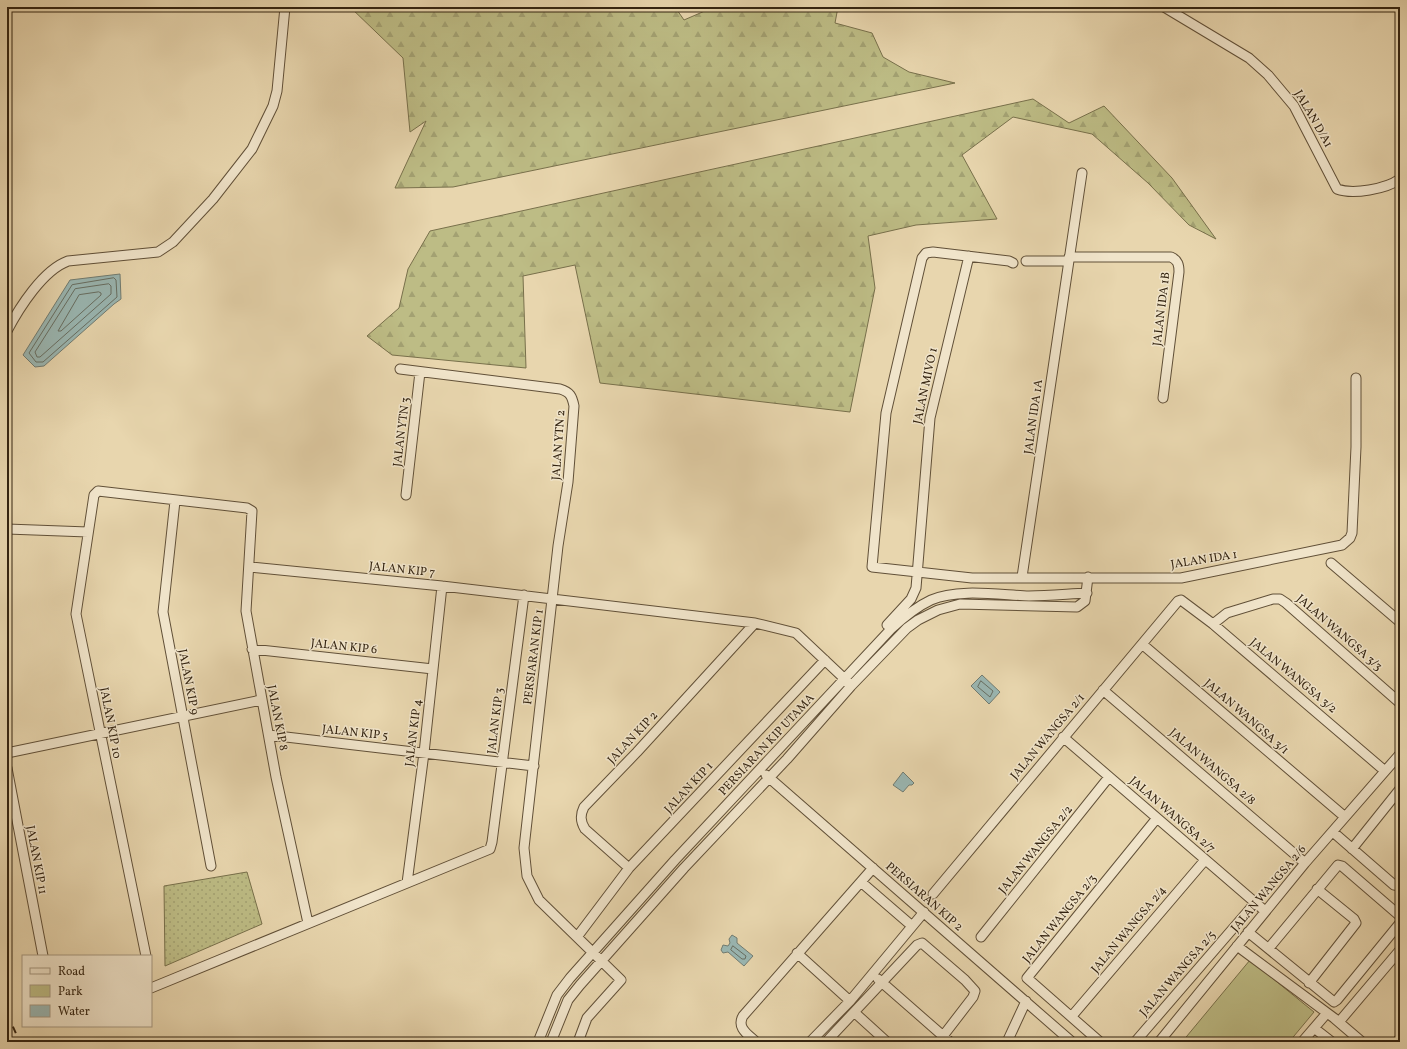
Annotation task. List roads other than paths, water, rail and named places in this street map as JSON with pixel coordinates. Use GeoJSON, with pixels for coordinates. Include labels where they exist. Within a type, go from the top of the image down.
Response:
{"type":"FeatureCollection","features":[{"type":"Feature","properties":{"kind":"street"},"geometry":{"type":"LineString","coordinates":[[7,331],[10,317],[43,278],[58,266],[68,262],[158,252],[173,242],[213,199],[252,148],[273,106],[277,91],[285,7]]}},
{"type":"Feature","properties":{"kind":"street","name":"JALAN D/A1"},"geometry":{"type":"LineString","coordinates":[[1164,7],[1249,58],[1268,75],[1294,106],[1337,189],[1349,191],[1382,188],[1400,179]]}},
{"type":"Feature","properties":{"kind":"street","name":"JALAN IDA 1A"},"geometry":{"type":"LineString","coordinates":[[1022,577],[1082,173]]}},
{"type":"Feature","properties":{"kind":"street","name":"JALAN IDA 1"},"geometry":{"type":"LineString","coordinates":[[969,256],[929,252],[922,258],[886,414],[872,567],[972,578],[1181,578],[1333,547],[1346,542],[1352,533],[1356,447],[1356,378]]}},
{"type":"Feature","properties":{"kind":"street"},"geometry":{"type":"LineString","coordinates":[[969,256],[1009,261],[1013,263]]}},
{"type":"Feature","properties":{"kind":"street","name":"JALAN MIVO 1"},"geometry":{"type":"LineString","coordinates":[[848,683],[851,665],[911,599],[916,588],[930,418],[969,256]]}},
{"type":"Feature","properties":{"kind":"street","name":"JALAN IDA 1B"},"geometry":{"type":"LineString","coordinates":[[1069,259],[1171,256],[1175,259],[1179,266],[1179,272],[1163,398]]}},
{"type":"Feature","properties":{"kind":"street"},"geometry":{"type":"LineString","coordinates":[[1026,261],[1069,259]]}},
{"type":"Feature","properties":{"kind":"street","name":"JALAN YTN 2"},"geometry":{"type":"LineString","coordinates":[[400,369],[560,389],[568,391],[572,397],[574,406],[568,482],[558,546],[553,599]]}},
{"type":"Feature","properties":{"kind":"street","name":"JALAN YTN 3"},"geometry":{"type":"LineString","coordinates":[[406,495],[420,372]]}},
{"type":"Feature","properties":{"kind":"street","name":"JALAN KIP 10"},"geometry":{"type":"LineString","coordinates":[[146,955],[76,614],[95,493],[100,491],[175,501]]}},
{"type":"Feature","properties":{"kind":"street","name":"JALAN KIP 8"},"geometry":{"type":"LineString","coordinates":[[175,501],[250,509],[252,515],[250,567],[246,611],[276,777],[308,923]]}},
{"type":"Feature","properties":{"kind":"street","name":"JALAN KIP 9"},"geometry":{"type":"LineString","coordinates":[[175,501],[162,612],[211,866]]}},
{"type":"Feature","properties":{"kind":"street"},"geometry":{"type":"LineString","coordinates":[[7,529],[88,532]]}},
{"type":"Feature","properties":{"kind":"street"},"geometry":{"type":"LineString","coordinates":[[1331,563],[1400,622]]}},
{"type":"Feature","properties":{"kind":"street","name":"JALAN KIP 7"},"geometry":{"type":"LineString","coordinates":[[250,567],[442,586],[553,599]]}},
{"type":"Feature","properties":{"kind":"street"},"geometry":{"type":"LineString","coordinates":[[1087,593],[1088,577]]}},
{"type":"Feature","properties":{"kind":"street","name":"JALAN KIP 4"},"geometry":{"type":"LineString","coordinates":[[407,883],[424,753],[442,586]]}},
{"type":"Feature","properties":{"kind":"street","name":"PERSIARAN KIP UTAMA"},"geometry":{"type":"LineString","coordinates":[[538,1042],[557,995],[570,978],[675,860],[760,770],[848,683],[907,628],[926,615],[960,604],[1077,608],[1085,601],[1087,593],[1031,596],[960,594],[944,596],[921,605],[913,610],[892,629],[848,683],[770,778],[684,868],[603,962],[568,1000],[550,1042]]}},
{"type":"Feature","properties":{"kind":"street","name":"JALAN KIP 3"},"geometry":{"type":"LineString","coordinates":[[407,883],[490,849],[503,762],[524,596]]}},
{"type":"Feature","properties":{"kind":"street","name":"PERSIARAN KIP 1"},"geometry":{"type":"LineString","coordinates":[[578,1042],[587,1018],[621,980],[539,900],[528,876],[524,848],[553,599],[755,622],[796,633],[848,683]]}},
{"type":"Feature","properties":{"kind":"street","name":"JALAN WANGSA 3/3"},"geometry":{"type":"LineString","coordinates":[[1213,624],[1227,613],[1273,599],[1280,599],[1400,703]]}},
{"type":"Feature","properties":{"kind":"street","name":"JALAN WANGSA 2/1"},"geometry":{"type":"LineString","coordinates":[[934,894],[1063,737],[1178,601],[1184,601]]}},
{"type":"Feature","properties":{"kind":"street","name":"JALAN WANGSA 3/2"},"geometry":{"type":"LineString","coordinates":[[1184,601],[1385,771]]}},
{"type":"Feature","properties":{"kind":"street"},"geometry":{"type":"LineString","coordinates":[[921,605],[926,615]]}},
{"type":"Feature","properties":{"kind":"street","name":"JALAN KIP 2"},"geometry":{"type":"LineString","coordinates":[[629,868],[585,829],[582,824],[581,812],[755,622]]}},
{"type":"Feature","properties":{"kind":"street","name":"JALAN WANGSA 3/1"},"geometry":{"type":"LineString","coordinates":[[1142,644],[1345,817]]}},
{"type":"Feature","properties":{"kind":"street","name":"JALAN KIP 6"},"geometry":{"type":"LineString","coordinates":[[252,649],[433,670]]}},
{"type":"Feature","properties":{"kind":"street","name":"JALAN KIP 1"},"geometry":{"type":"LineString","coordinates":[[577,937],[629,868],[825,660]]}},
{"type":"Feature","properties":{"kind":"street","name":"JALAN WANGSA 2/8"},"geometry":{"type":"LineString","coordinates":[[1103,690],[1305,863]]}},
{"type":"Feature","properties":{"kind":"street"},"geometry":{"type":"LineString","coordinates":[[7,753],[261,700]]}},
{"type":"Feature","properties":{"kind":"street","name":"JALAN KIP 5"},"geometry":{"type":"LineString","coordinates":[[269,735],[534,766]]}},
{"type":"Feature","properties":{"kind":"street","name":"JALAN WANGSA 2/7"},"geometry":{"type":"LineString","coordinates":[[1063,737],[1265,911]]}},
{"type":"Feature","properties":{"kind":"street","name":"JALAN WANGSA 2/6"},"geometry":{"type":"LineString","coordinates":[[1159,1042],[1305,863],[1400,754]]}},
{"type":"Feature","properties":{"kind":"street","name":"JALAN KIP 11"},"geometry":{"type":"LineString","coordinates":[[7,768],[43,955]]}},
{"type":"Feature","properties":{"kind":"street","name":"PERSIARAN KIP 2"},"geometry":{"type":"LineString","coordinates":[[760,770],[1072,1042]]}},
{"type":"Feature","properties":{"kind":"street","name":"JALAN WANGSA 2/2"},"geometry":{"type":"LineString","coordinates":[[981,937],[1109,777]]}},
{"type":"Feature","properties":{"kind":"street"},"geometry":{"type":"LineString","coordinates":[[1352,849],[1400,789]]}},
{"type":"Feature","properties":{"kind":"street","name":"JALAN WANGSA 2/3"},"geometry":{"type":"LineString","coordinates":[[1100,1042],[1027,978],[1157,818]]}},
{"type":"Feature","properties":{"kind":"street"},"geometry":{"type":"LineString","coordinates":[[1333,832],[1394,885],[1400,886]]}},
{"type":"Feature","properties":{"kind":"street","name":"JALAN WANGSA 2/4"},"geometry":{"type":"LineString","coordinates":[[1072,1016],[1205,860]]}},
{"type":"Feature","properties":{"kind":"street"},"geometry":{"type":"LineString","coordinates":[[1269,948],[1336,866],[1340,865],[1400,916]]}},
{"type":"Feature","properties":{"kind":"street"},"geometry":{"type":"LineString","coordinates":[[756,1042],[743,1030],[741,1020],[797,953],[874,868]]}},
{"type":"Feature","properties":{"kind":"street"},"geometry":{"type":"LineString","coordinates":[[861,882],[912,926]]}},
{"type":"Feature","properties":{"kind":"street"},"geometry":{"type":"LineString","coordinates":[[152,986],[407,883]]}},
{"type":"Feature","properties":{"kind":"street"},"geometry":{"type":"LineString","coordinates":[[1309,983],[1356,923],[1354,919],[1317,889]]}},
{"type":"Feature","properties":{"kind":"street","name":"JALAN WANGSA 2/5"},"geometry":{"type":"LineString","coordinates":[[1136,1042],[1255,903]]}},
{"type":"Feature","properties":{"kind":"street"},"geometry":{"type":"LineString","coordinates":[[810,1042],[850,1001],[924,912]]}},
{"type":"Feature","properties":{"kind":"street"},"geometry":{"type":"LineString","coordinates":[[1248,932],[1309,983],[1332,1001],[1336,1001],[1400,923]]}},
{"type":"Feature","properties":{"kind":"street"},"geometry":{"type":"LineString","coordinates":[[826,1042],[917,945],[924,944],[974,989],[973,997],[943,1036]]}},
{"type":"Feature","properties":{"kind":"street"},"geometry":{"type":"LineString","coordinates":[[1237,946],[1339,1022],[1362,1042]]}},
{"type":"Feature","properties":{"kind":"street"},"geometry":{"type":"LineString","coordinates":[[1339,1022],[1400,950]]}},
{"type":"Feature","properties":{"kind":"street"},"geometry":{"type":"LineString","coordinates":[[797,953],[850,1001]]}},
{"type":"Feature","properties":{"kind":"street"},"geometry":{"type":"LineString","coordinates":[[880,964],[891,974]]}},
{"type":"Feature","properties":{"kind":"street"},"geometry":{"type":"LineString","coordinates":[[872,974],[950,1042]]}},
{"type":"Feature","properties":{"kind":"street"},"geometry":{"type":"LineString","coordinates":[[1007,1042],[1026,1002]]}},
{"type":"Feature","properties":{"kind":"street"},"geometry":{"type":"LineString","coordinates":[[854,1012],[887,1042]]}},
{"type":"Feature","properties":{"kind":"street"},"geometry":{"type":"LineString","coordinates":[[1302,1042],[1327,1013]]}},
{"type":"Feature","properties":{"kind":"street"},"geometry":{"type":"LineString","coordinates":[[1314,1028],[1332,1042]]}},
{"type":"Feature","properties":{"kind":"street"},"geometry":{"type":"LineString","coordinates":[[1397,1042],[1400,1038]]}},
{"type":"Feature","properties":{"kind":"water"},"geometry":{"type":"Polygon","coordinates":[[[120,274],[121,299],[44,366],[35,367],[23,355],[70,280],[120,274]]]}},
{"type":"Feature","properties":{"kind":"water"},"geometry":{"type":"Polygon","coordinates":[[[982,675],[1000,692],[989,704],[971,686],[982,675]]]}},
{"type":"Feature","properties":{"kind":"water"},"geometry":{"type":"Polygon","coordinates":[[[903,772],[914,783],[909,785],[903,792],[893,785],[903,772]]]}},
{"type":"Feature","properties":{"kind":"water"},"geometry":{"type":"Polygon","coordinates":[[[732,935],[737,938],[737,943],[753,956],[744,966],[728,952],[723,953],[721,950],[723,945],[728,946],[730,943],[729,939],[732,935]]]}},
{"type":"Feature","properties":{"kind":"railway"},"geometry":{"type":"LineString","coordinates":[[7,1014],[20,1042]]}}]}
